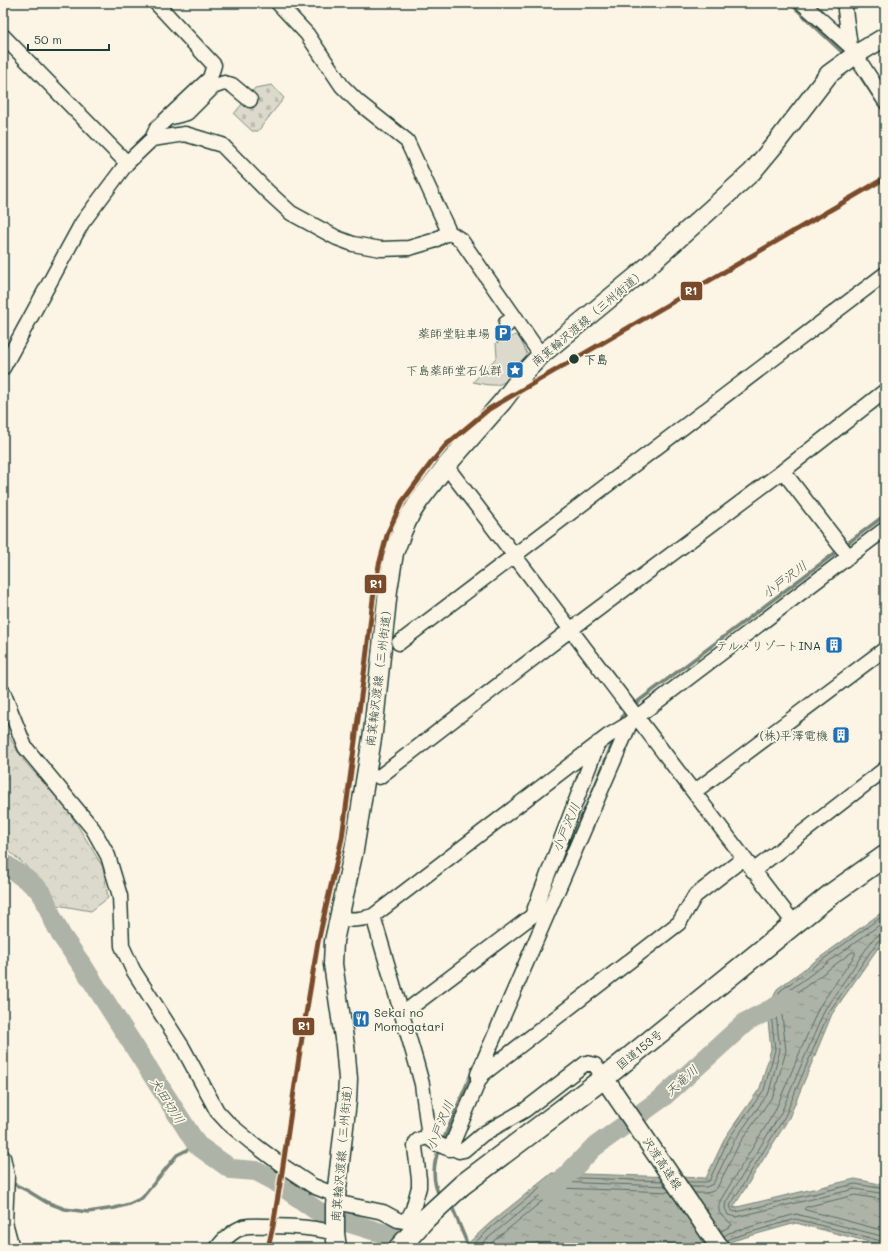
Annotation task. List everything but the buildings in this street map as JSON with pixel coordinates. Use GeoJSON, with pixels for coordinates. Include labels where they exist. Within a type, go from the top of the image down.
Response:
{"type":"FeatureCollection","features":[{"type":"Feature","properties":{"kind":"highway","name":"国道153号"},"geometry":{"type":"LineString","coordinates":[[399,1248],[426,1219],[462,1185],[501,1155],[608,1083],[794,923],[830,894],[885,856]]}},
{"type":"Feature","properties":{"kind":"main road","name":"南箕輪沢渡線（三州街道）"},"geometry":{"type":"LineString","coordinates":[[335,1237],[336,1200],[348,1080],[345,1045],[333,964],[334,941],[354,850],[373,732],[388,590],[394,553],[410,515],[446,466],[541,355],[638,275],[752,172],[829,74],[851,55],[885,37]]}},
{"type":"Feature","properties":{"kind":"main road","name":"沢渡高遠線"},"geometry":{"type":"LineString","coordinates":[[608,1083],[720,1248]]}},
{"type":"Feature","properties":{"kind":"street"},"geometry":{"type":"LineString","coordinates":[[3,368],[7,350],[82,224],[127,163],[152,139],[156,128],[210,78],[214,65],[156,3]]}},
{"type":"Feature","properties":{"kind":"street"},"geometry":{"type":"LineString","coordinates":[[278,3],[307,34],[342,86],[358,102],[407,141],[449,232],[461,240],[511,322],[541,355]]}},
{"type":"Feature","properties":{"kind":"street"},"geometry":{"type":"LineString","coordinates":[[802,3],[851,55],[885,101]]}},
{"type":"Feature","properties":{"kind":"street"},"geometry":{"type":"LineString","coordinates":[[846,3],[845,10],[851,55]]}},
{"type":"Feature","properties":{"kind":"street"},"geometry":{"type":"LineString","coordinates":[[3,36],[127,163]]}},
{"type":"Feature","properties":{"kind":"street"},"geometry":{"type":"LineString","coordinates":[[168,118],[187,113],[213,87],[224,83],[232,85],[250,100]]}},
{"type":"Feature","properties":{"kind":"street"},"geometry":{"type":"LineString","coordinates":[[152,139],[185,134],[222,145],[291,213],[337,238],[353,244],[381,249],[410,248],[433,241],[449,232]]}},
{"type":"Feature","properties":{"kind":"street"},"geometry":{"type":"LineString","coordinates":[[399,643],[885,274]]}},
{"type":"Feature","properties":{"kind":"street"},"geometry":{"type":"LineString","coordinates":[[379,778],[570,630],[784,471],[885,391]]}},
{"type":"Feature","properties":{"kind":"street"},"geometry":{"type":"LineString","coordinates":[[446,466],[625,702],[632,719],[694,792],[713,811],[753,871],[794,923]]}},
{"type":"Feature","properties":{"kind":"street"},"geometry":{"type":"LineString","coordinates":[[784,471],[848,555]]}},
{"type":"Feature","properties":{"kind":"street"},"geometry":{"type":"LineString","coordinates":[[339,919],[354,921],[372,916],[603,739],[632,719],[848,555],[885,529]]}},
{"type":"Feature","properties":{"kind":"street"},"geometry":{"type":"LineString","coordinates":[[694,792],[885,649]]}},
{"type":"Feature","properties":{"kind":"street"},"geometry":{"type":"LineString","coordinates":[[3,692],[25,747],[93,830],[108,856],[120,896],[122,946],[133,970],[183,1048],[217,1111],[234,1128],[283,1166],[317,1188],[328,1192],[336,1200],[383,1212],[403,1221],[409,1217],[413,1209],[419,1183],[415,1146],[418,1139],[441,1144],[459,1151],[464,1150],[483,1134],[525,1110],[586,1063],[595,1065],[608,1083]]}},
{"type":"Feature","properties":{"kind":"street"},"geometry":{"type":"LineString","coordinates":[[479,1080],[478,1074],[632,719]]}},
{"type":"Feature","properties":{"kind":"street"},"geometry":{"type":"LineString","coordinates":[[402,1014],[532,916],[603,739]]}},
{"type":"Feature","properties":{"kind":"street"},"geometry":{"type":"LineString","coordinates":[[753,871],[885,769]]}},
{"type":"Feature","properties":{"kind":"street"},"geometry":{"type":"LineString","coordinates":[[441,1144],[453,1142],[479,1080],[484,1074],[679,923],[695,896],[744,858]]}},
{"type":"Feature","properties":{"kind":"street"},"geometry":{"type":"LineString","coordinates":[[372,916],[441,1144]]}},
{"type":"Feature","properties":{"kind":"street"},"geometry":{"type":"LineString","coordinates":[[3,1157],[7,1176],[5,1222],[12,1248]]}},
{"type":"Feature","properties":{"kind":"street"},"geometry":{"type":"LineString","coordinates":[[217,1248],[229,1235],[248,1226],[303,1226],[335,1237]]}},
{"type":"Feature","properties":{"kind":"green space"},"geometry":{"type":"Polygon","coordinates":[[[272,85],[284,98],[258,131],[252,131],[234,114],[255,88],[272,85]]]}},
{"type":"Feature","properties":{"kind":"green space"},"geometry":{"type":"Polygon","coordinates":[[[518,334],[529,358],[517,371],[507,380],[497,385],[487,385],[473,382],[497,357],[496,343],[518,334]]]}},
{"type":"Feature","properties":{"kind":"green space"},"geometry":{"type":"Polygon","coordinates":[[[3,727],[25,762],[68,810],[103,867],[108,898],[91,911],[57,905],[24,864],[3,846],[3,727]]]}},
{"type":"Feature","properties":{"kind":"water"},"geometry":{"type":"Polygon","coordinates":[[[885,910],[885,942],[880,945],[832,1014],[789,1118],[733,1208],[855,1179],[885,1185],[885,1246],[796,1223],[732,1241],[723,1248],[463,1248],[490,1223],[552,1173],[706,1178],[726,1136],[760,1088],[771,1049],[767,1012],[777,989],[885,910]]]}},
{"type":"Feature","properties":{"kind":"waterway","name":"小戸沢川"},"geometry":{"type":"LineString","coordinates":[[790,3],[846,56]]}},
{"type":"Feature","properties":{"kind":"waterway","name":"小戸沢川"},"geometry":{"type":"LineString","coordinates":[[852,64],[885,113]]}},
{"type":"Feature","properties":{"kind":"waterway","name":"小戸沢川"},"geometry":{"type":"LineString","coordinates":[[844,546],[885,515]]}},
{"type":"Feature","properties":{"kind":"waterway","name":"小戸沢川"},"geometry":{"type":"LineString","coordinates":[[632,706],[839,550]]}},
{"type":"Feature","properties":{"kind":"waterway","name":"小戸沢川"},"geometry":{"type":"LineString","coordinates":[[620,723],[625,711],[627,710]]}},
{"type":"Feature","properties":{"kind":"waterway","name":"小戸沢川"},"geometry":{"type":"LineString","coordinates":[[551,888],[615,737]]}},
{"type":"Feature","properties":{"kind":"waterway","name":"犬田切川"},"geometry":{"type":"LineString","coordinates":[[3,863],[38,889],[44,897],[61,935],[84,968],[197,1145],[231,1169],[256,1171],[275,1181],[327,1216],[395,1237],[407,1248]]}},
{"type":"Feature","properties":{"kind":"waterway","name":"天竜川"},"geometry":{"type":"LineString","coordinates":[[549,1193],[593,1148],[662,1098],[746,1022],[791,999]]}},
{"type":"Feature","properties":{"kind":"waterway","name":"小戸沢川"},"geometry":{"type":"LineString","coordinates":[[442,1143],[472,1072]]}},
{"type":"Feature","properties":{"kind":"waterway"},"geometry":{"type":"LineString","coordinates":[[12,1183],[46,1202],[65,1209],[88,1212],[115,1208],[142,1198],[177,1155],[197,1145]]}},
{"type":"Feature","properties":{"kind":"waterway","name":"小戸沢川"},"geometry":{"type":"LineString","coordinates":[[439,1149],[434,1173],[437,1191],[440,1197]]}},
{"type":"Feature","properties":{"kind":"waterway","name":"小戸沢川"},"geometry":{"type":"LineString","coordinates":[[449,1205],[453,1209],[469,1248]]}},
{"type":"Feature","properties":{"kind":"transit line","name":"R1"},"geometry":{"type":"LineString","coordinates":[[268,1248],[282,1172],[318,942],[342,838],[373,599],[379,565],[388,532],[402,502],[446,445],[489,409],[885,178]]}},
{"type":"Feature","properties":{"kind":"place","name":"薬師堂駐車場"},"geometry":{"type":"Point","coordinates":[503,333]}},
{"type":"Feature","properties":{"kind":"place","name":"下島"},"geometry":{"type":"Point","coordinates":[574,359]}},
{"type":"Feature","properties":{"kind":"place","name":"下島薬師堂石仏群"},"geometry":{"type":"Point","coordinates":[515,370]}},
{"type":"Feature","properties":{"kind":"place","name":"テルメリゾートINA"},"geometry":{"type":"Point","coordinates":[834,645]}},
{"type":"Feature","properties":{"kind":"place","name":"(株)平澤電機"},"geometry":{"type":"Point","coordinates":[841,735]}},
{"type":"Feature","properties":{"kind":"place","name":"Sekai no Momogatari"},"geometry":{"type":"Point","coordinates":[361,1019]}}]}
